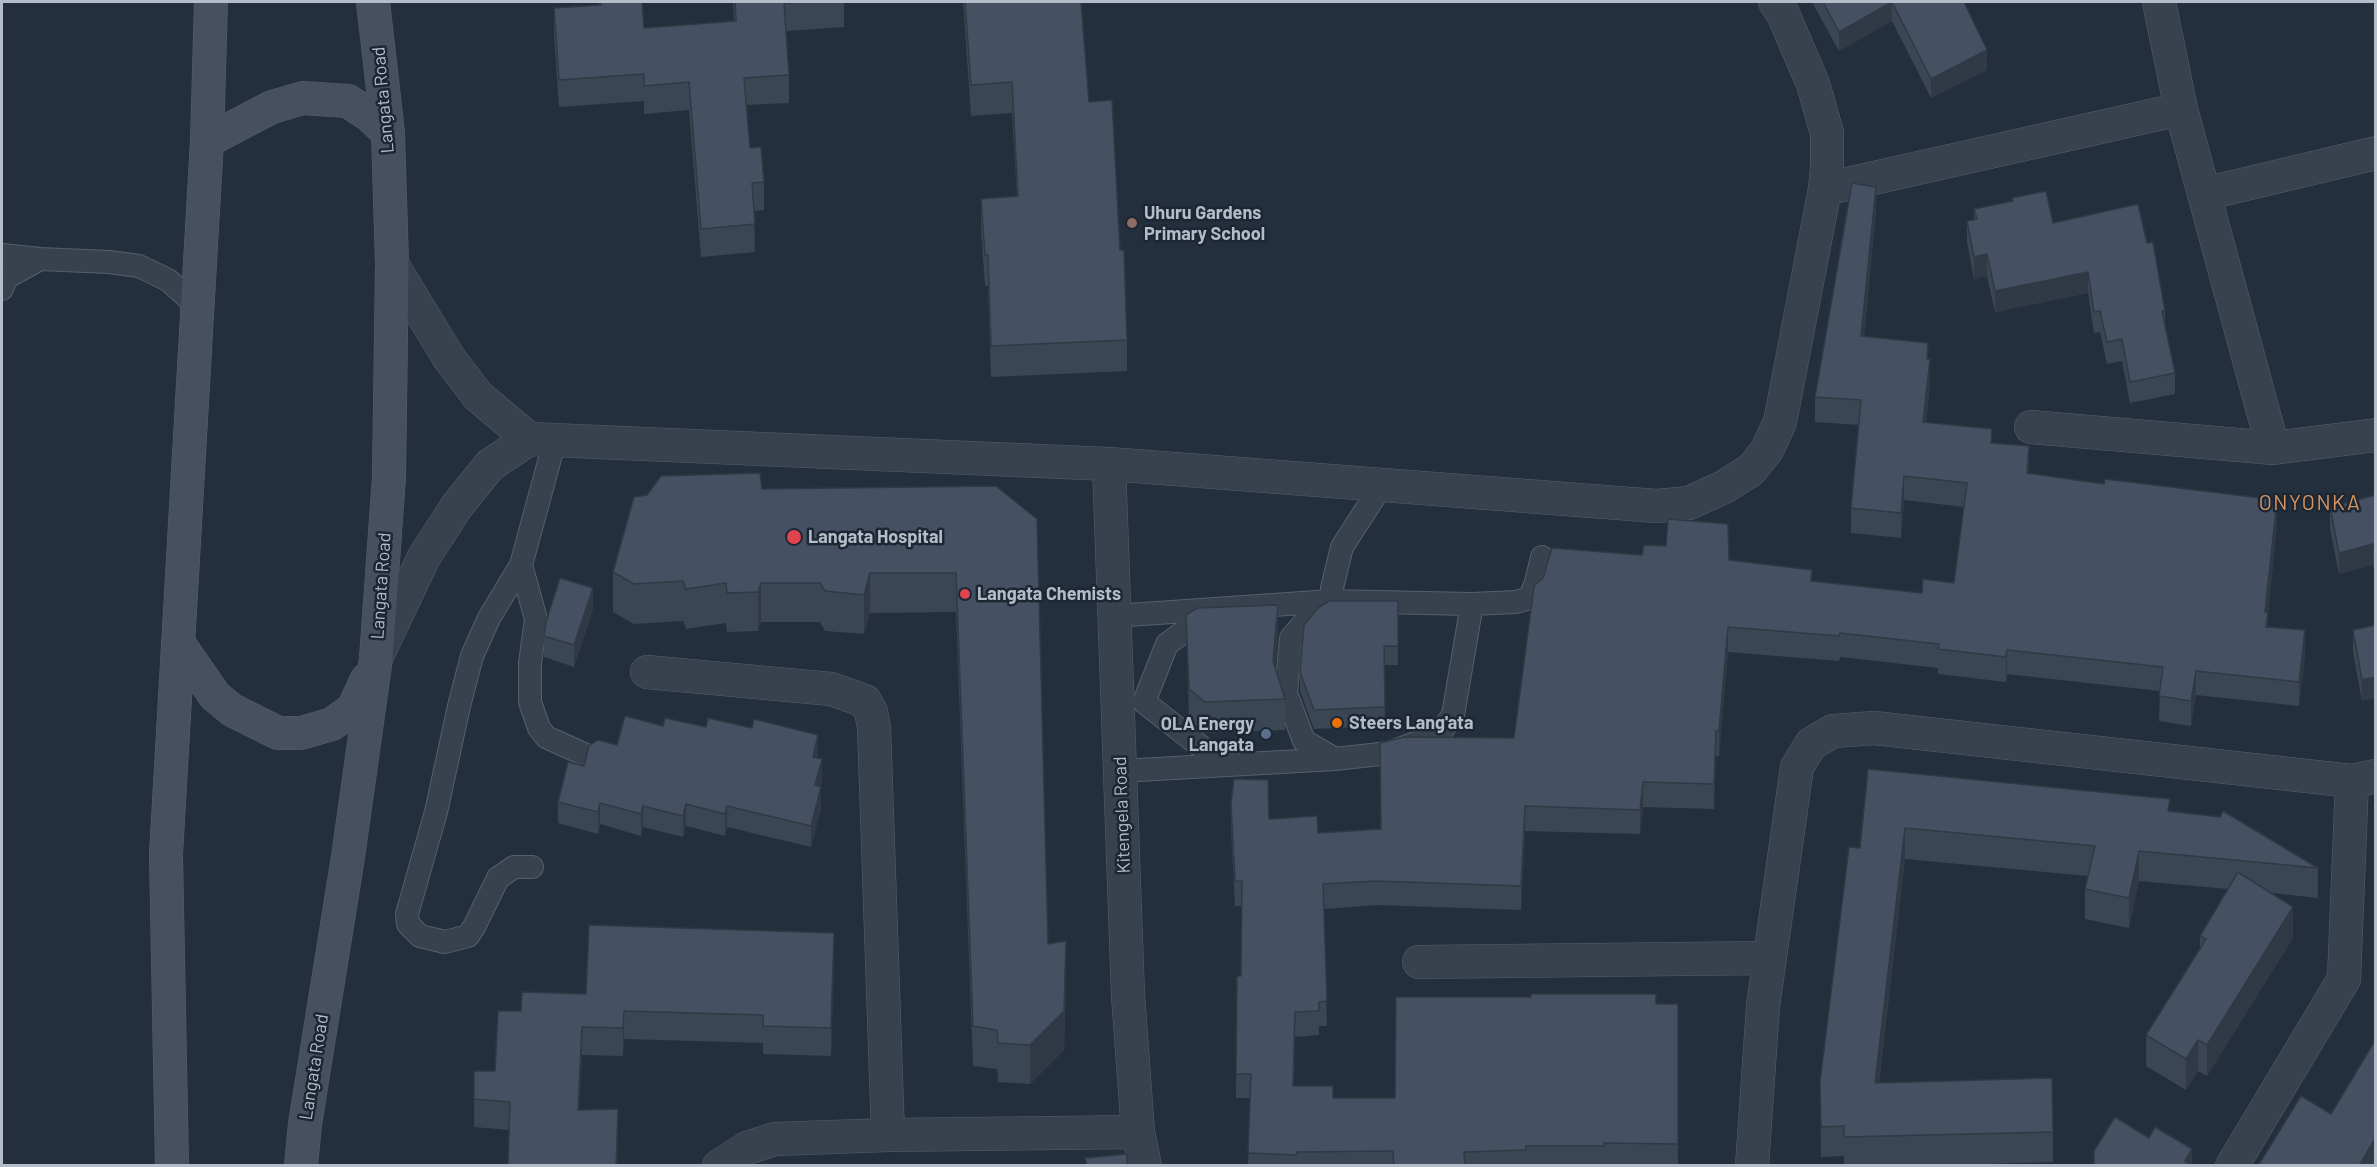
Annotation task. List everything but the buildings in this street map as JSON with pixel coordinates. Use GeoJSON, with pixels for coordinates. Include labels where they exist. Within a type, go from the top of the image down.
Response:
{"type":"FeatureCollection","features":[{"type":"Feature","properties":{"kind":"main road"},"geometry":{"type":"LineString","coordinates":[[172,1166],[166,854],[207,141],[211,2]]}},
{"type":"Feature","properties":{"kind":"main road","name":"Langata Road"},"geometry":{"type":"LineString","coordinates":[[301,1166],[305,1124],[348,857],[376,658],[389,477],[392,264],[388,133],[373,2]]}},
{"type":"Feature","properties":{"kind":"main road"},"geometry":{"type":"LineString","coordinates":[[207,141],[272,107],[303,98],[348,101],[369,115],[388,133]]}},
{"type":"Feature","properties":{"kind":"main road"},"geometry":{"type":"LineString","coordinates":[[178,644],[215,696],[232,710],[278,733],[300,733],[332,724],[353,709],[376,658]]}},
{"type":"Feature","properties":{"kind":"street"},"geometry":{"type":"LineString","coordinates":[[376,658],[424,557],[457,506],[490,465],[542,440],[1109,464],[1657,506],[1689,503],[1725,487],[1751,470],[1767,450],[1780,422],[1825,189],[1827,133],[1813,84],[1783,14],[1775,2]]}},
{"type":"Feature","properties":{"kind":"street"},"geometry":{"type":"LineString","coordinates":[[2159,2],[2181,109],[2273,448]]}},
{"type":"Feature","properties":{"kind":"street"},"geometry":{"type":"LineString","coordinates":[[1825,189],[2181,109]]}},
{"type":"Feature","properties":{"kind":"street"},"geometry":{"type":"LineString","coordinates":[[2204,194],[2376,153]]}},
{"type":"Feature","properties":{"kind":"street"},"geometry":{"type":"LineString","coordinates":[[392,264],[448,358],[478,396],[542,440]]}},
{"type":"Feature","properties":{"kind":"street"},"geometry":{"type":"LineString","coordinates":[[2031,428],[2273,448],[2376,435]]}},
{"type":"Feature","properties":{"kind":"street","name":"Kitengela Road"},"geometry":{"type":"LineString","coordinates":[[1109,464],[1128,995],[1138,1132],[1145,1166]]}},
{"type":"Feature","properties":{"kind":"street"},"geometry":{"type":"LineString","coordinates":[[647,672],[831,689],[865,701],[871,712],[874,727],[888,1135]]}},
{"type":"Feature","properties":{"kind":"street"},"geometry":{"type":"LineString","coordinates":[[1752,1166],[1763,1006],[1797,767],[1811,744],[1833,731],[1874,728],[2364,778],[2344,979],[2232,1166]]}},
{"type":"Feature","properties":{"kind":"street"},"geometry":{"type":"LineString","coordinates":[[1419,962],[1769,958]]}},
{"type":"Feature","properties":{"kind":"street"},"geometry":{"type":"LineString","coordinates":[[719,1166],[747,1148],[775,1139],[888,1135],[1138,1132]]}},
{"type":"Feature","properties":{"kind":"lane"},"geometry":{"type":"LineString","coordinates":[[2,255],[139,266],[168,280],[197,306]]}},
{"type":"Feature","properties":{"kind":"lane"},"geometry":{"type":"LineString","coordinates":[[2,289],[6,278],[39,259]]}},
{"type":"Feature","properties":{"kind":"lane"},"geometry":{"type":"LineString","coordinates":[[532,867],[514,867],[498,878],[468,936],[445,942],[420,936],[408,924],[407,914],[436,812],[472,656],[489,618],[521,565],[542,440]]}},
{"type":"Feature","properties":{"kind":"lane"},"geometry":{"type":"LineString","coordinates":[[1335,759],[1304,741],[1286,693],[1291,638],[1309,617],[1331,601],[1342,547],[1382,485]]}},
{"type":"Feature","properties":{"kind":"lane"},"geometry":{"type":"LineString","coordinates":[[1114,616],[1331,601],[1472,604],[1516,602],[1530,598],[1542,557]]}},
{"type":"Feature","properties":{"kind":"lane"},"geometry":{"type":"LineString","coordinates":[[521,565],[536,619],[530,663],[530,702],[539,728],[546,737],[586,755]]}},
{"type":"Feature","properties":{"kind":"lane"},"geometry":{"type":"LineString","coordinates":[[1120,771],[1335,759],[1389,753],[1426,739],[1443,729],[1453,715],[1472,604]]}},
{"type":"Feature","properties":{"kind":"lane"},"geometry":{"type":"LineString","coordinates":[[1214,609],[1167,644],[1144,702],[1223,764]]}},
{"type":"Feature","properties":{"kind":"place","name":"Uhuru Gardens Primary School"},"geometry":{"type":"Point","coordinates":[1132,223]}},
{"type":"Feature","properties":{"kind":"place","name":"Langata Hospital"},"geometry":{"type":"Point","coordinates":[794,537]}},
{"type":"Feature","properties":{"kind":"place","name":"Langata Chemists"},"geometry":{"type":"Point","coordinates":[965,594]}},
{"type":"Feature","properties":{"kind":"place","name":"Steers Lang'ata"},"geometry":{"type":"Point","coordinates":[1337,723]}},
{"type":"Feature","properties":{"kind":"place","name":"OLA Energy Langata"},"geometry":{"type":"Point","coordinates":[1266,734]}},
{"type":"Feature","properties":{"kind":"district","name":"ONYONKA"},"geometry":{"type":"Point","coordinates":[2310,503]}}]}
